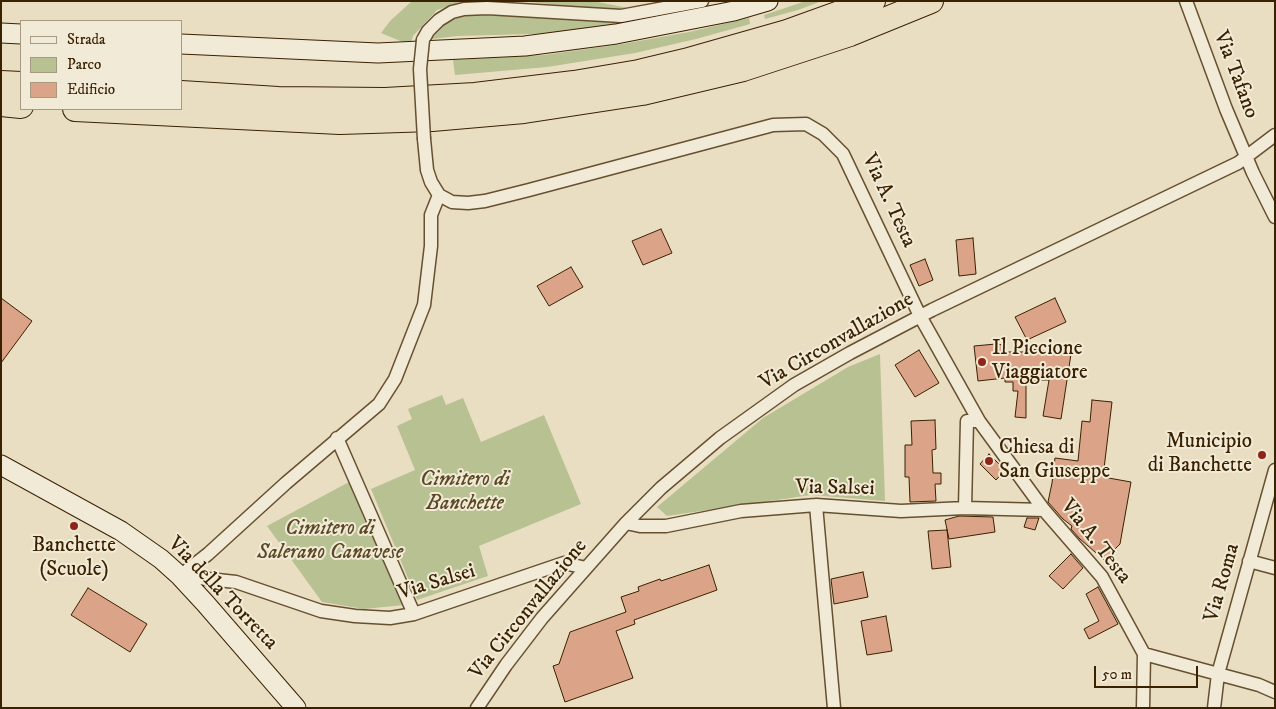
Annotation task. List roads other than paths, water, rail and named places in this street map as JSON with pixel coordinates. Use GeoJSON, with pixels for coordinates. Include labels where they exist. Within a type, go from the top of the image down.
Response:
{"type":"FeatureCollection","features":[{"type":"Feature","properties":{"kind":"highway"},"geometry":{"type":"LineString","coordinates":[[182,93],[278,99],[385,100],[467,96],[574,83],[639,72],[694,59],[787,32],[873,1]]}},
{"type":"Feature","properties":{"kind":"highway"},"geometry":{"type":"LineString","coordinates":[[95,110],[340,122],[432,119],[524,111],[642,93],[743,69],[850,34],[931,1]]}},
{"type":"Feature","properties":{"kind":"highway"},"geometry":{"type":"LineString","coordinates":[[1,83],[20,84]]}},
{"type":"Feature","properties":{"kind":"highway"},"geometry":{"type":"LineString","coordinates":[[1,104],[20,106]]}},
{"type":"Feature","properties":{"kind":"main road"},"geometry":{"type":"LineString","coordinates":[[182,44],[378,53],[525,46],[616,34],[734,11],[768,1]]}},
{"type":"Feature","properties":{"kind":"main road"},"geometry":{"type":"LineString","coordinates":[[1,33],[20,34]]}},
{"type":"Feature","properties":{"kind":"main road","name":"Via della Torretta"},"geometry":{"type":"LineString","coordinates":[[1,465],[121,531],[142,545],[180,576],[296,708]]}},
{"type":"Feature","properties":{"kind":"street"},"geometry":{"type":"LineString","coordinates":[[180,576],[208,554],[286,482],[379,404],[395,380],[424,305],[431,246],[432,215],[439,195],[431,182],[427,170],[424,138],[420,68],[423,40],[428,31],[439,20],[452,12],[464,9],[487,8],[620,16],[702,1]]}},
{"type":"Feature","properties":{"kind":"street","name":"Via Tafano"},"geometry":{"type":"LineString","coordinates":[[1186,1],[1226,109],[1246,157],[1275,217]]}},
{"type":"Feature","properties":{"kind":"street","name":"Via A. Testa"},"geometry":{"type":"LineString","coordinates":[[439,195],[452,202],[485,201],[772,125],[806,124],[823,134],[843,154],[920,316],[979,421],[1044,510],[1102,577],[1144,654]]}},
{"type":"Feature","properties":{"kind":"street","name":"Via Circonvallazione"},"geometry":{"type":"LineString","coordinates":[[477,708],[506,665],[542,618],[626,523],[661,488],[720,438],[794,385],[850,352],[920,316],[1197,184],[1238,163],[1275,135]]}},
{"type":"Feature","properties":{"kind":"street"},"geometry":{"type":"LineString","coordinates":[[965,508],[967,421],[979,421]]}},
{"type":"Feature","properties":{"kind":"street"},"geometry":{"type":"LineString","coordinates":[[337,438],[414,614]]}},
{"type":"Feature","properties":{"kind":"street","name":"Via Roma"},"geometry":{"type":"LineString","coordinates":[[1214,708],[1218,674],[1275,470]]}},
{"type":"Feature","properties":{"kind":"street"},"geometry":{"type":"LineString","coordinates":[[816,505],[834,708]]}},
{"type":"Feature","properties":{"kind":"street","name":"Via Salsei"},"geometry":{"type":"LineString","coordinates":[[626,523],[640,526],[666,526],[741,511],[816,505],[901,511],[965,508],[1044,510]]}},
{"type":"Feature","properties":{"kind":"street"},"geometry":{"type":"LineString","coordinates":[[1250,561],[1275,568]]}},
{"type":"Feature","properties":{"kind":"street","name":"Via Salsei"},"geometry":{"type":"LineString","coordinates":[[180,576],[236,582],[321,611],[355,616],[390,618],[414,614],[564,563],[586,568]]}},
{"type":"Feature","properties":{"kind":"street"},"geometry":{"type":"LineString","coordinates":[[1143,708],[1144,654],[1259,685],[1275,692]]}},
{"type":"Feature","properties":{"kind":"place","name":"Il Piccione Viaggiatore"},"geometry":{"type":"Point","coordinates":[982,362]}},
{"type":"Feature","properties":{"kind":"place","name":"Municipio di Banchette"},"geometry":{"type":"Point","coordinates":[1262,455]}},
{"type":"Feature","properties":{"kind":"place","name":"Chiesa di San Giuseppe"},"geometry":{"type":"Point","coordinates":[989,461]}},
{"type":"Feature","properties":{"kind":"place","name":"Banchette (Scuole)"},"geometry":{"type":"Point","coordinates":[74,526]}},
{"type":"Feature","properties":{"kind":"park label","name":"Cimitero di Banchette"},"geometry":{"type":"Point","coordinates":[465,493]}},
{"type":"Feature","properties":{"kind":"park label","name":"Cimitero di Salerano Canavese"},"geometry":{"type":"Point","coordinates":[330,542]}}]}
